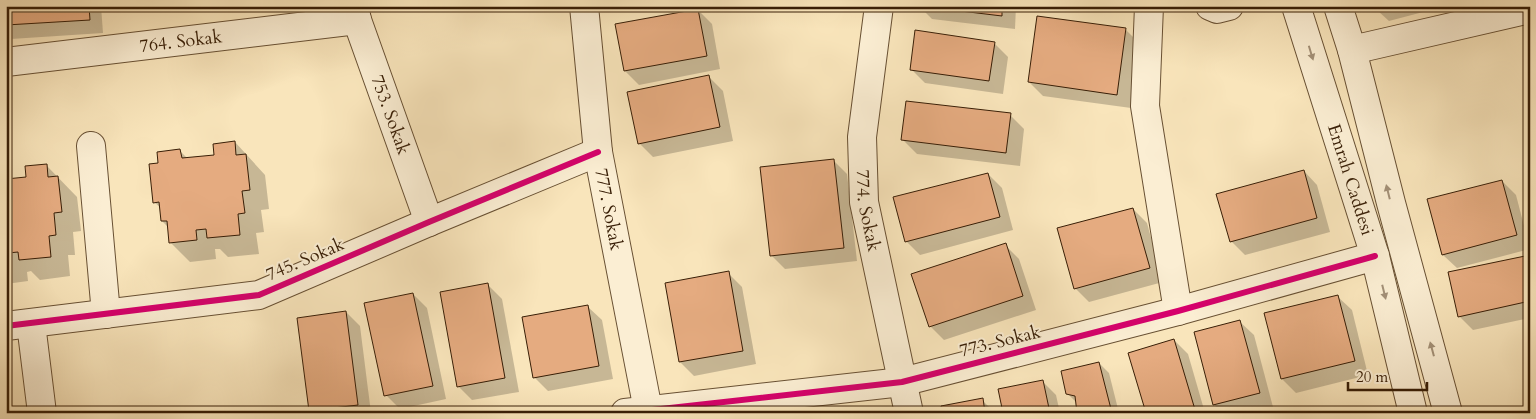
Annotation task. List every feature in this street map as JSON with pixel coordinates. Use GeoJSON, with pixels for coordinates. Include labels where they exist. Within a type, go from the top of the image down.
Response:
{"type":"FeatureCollection","features":[{"type":"Feature","properties":{"kind":"street","name":"777. Sokak"},"geometry":{"type":"LineString","coordinates":[[584,6],[598,152],[636,411]]}},
{"type":"Feature","properties":{"kind":"street","name":"774. Sokak"},"geometry":{"type":"LineString","coordinates":[[879,6],[862,137],[864,202],[908,413]]}},
{"type":"Feature","properties":{"kind":"street"},"geometry":{"type":"LineString","coordinates":[[1149,6],[1145,106],[1178,311]]}},
{"type":"Feature","properties":{"kind":"street"},"geometry":{"type":"LineString","coordinates":[[1210,6],[1217,9],[1229,6]]}},
{"type":"Feature","properties":{"kind":"street","name":"Emrah Caddesi"},"geometry":{"type":"LineString","coordinates":[[1296,6],[1375,256],[1413,413]]}},
{"type":"Feature","properties":{"kind":"street","name":"Emrah Caddesi"},"geometry":{"type":"LineString","coordinates":[[1338,6],[1352,50],[1448,413]]}},
{"type":"Feature","properties":{"kind":"street"},"geometry":{"type":"LineString","coordinates":[[1352,50],[1530,9]]}},
{"type":"Feature","properties":{"kind":"street","name":"764. Sokak"},"geometry":{"type":"LineString","coordinates":[[6,62],[356,13]]}},
{"type":"Feature","properties":{"kind":"street","name":"753. Sokak"},"geometry":{"type":"LineString","coordinates":[[356,13],[429,222]]}},
{"type":"Feature","properties":{"kind":"street"},"geometry":{"type":"LineString","coordinates":[[91,146],[106,314]]}},
{"type":"Feature","properties":{"kind":"street","name":"745. Sokak"},"geometry":{"type":"LineString","coordinates":[[19,325],[259,295],[598,152]]}},
{"type":"Feature","properties":{"kind":"street","name":"773. Sokak"},"geometry":{"type":"LineString","coordinates":[[636,411],[788,404],[902,382],[1178,311],[1375,256]]}},
{"type":"Feature","properties":{"kind":"street"},"geometry":{"type":"LineString","coordinates":[[19,325],[42,413]]}},
{"type":"Feature","properties":{"kind":"building"},"geometry":{"type":"Polygon","coordinates":[[[6,6],[89,6],[90,20],[6,25],[6,6]]]}},
{"type":"Feature","properties":{"kind":"building"},"geometry":{"type":"Polygon","coordinates":[[[919,6],[1002,6],[1002,16],[919,6]]]}},
{"type":"Feature","properties":{"kind":"building"},"geometry":{"type":"Polygon","coordinates":[[[698,9],[707,56],[624,71],[615,24],[698,9]]]}},
{"type":"Feature","properties":{"kind":"building"},"geometry":{"type":"Polygon","coordinates":[[[1037,16],[1126,28],[1117,95],[1028,82],[1037,16]]]}},
{"type":"Feature","properties":{"kind":"building"},"geometry":{"type":"Polygon","coordinates":[[[915,30],[995,42],[989,81],[910,70],[915,30]]]}},
{"type":"Feature","properties":{"kind":"building"},"geometry":{"type":"Polygon","coordinates":[[[709,75],[720,127],[638,144],[627,92],[709,75]]]}},
{"type":"Feature","properties":{"kind":"building"},"geometry":{"type":"Polygon","coordinates":[[[906,101],[1011,113],[1006,153],[901,140],[906,101]]]}},
{"type":"Feature","properties":{"kind":"building"},"geometry":{"type":"Polygon","coordinates":[[[235,141],[236,155],[246,154],[250,190],[242,191],[245,213],[238,214],[240,235],[207,238],[206,229],[196,230],[197,240],[169,243],[167,221],[161,221],[159,202],[153,203],[149,164],[158,163],[157,152],[180,149],[182,158],[214,155],[213,144],[235,141]]]}},
{"type":"Feature","properties":{"kind":"building"},"geometry":{"type":"Polygon","coordinates":[[[834,159],[844,248],[770,256],[760,167],[834,159]]]}},
{"type":"Feature","properties":{"kind":"building"},"geometry":{"type":"Polygon","coordinates":[[[47,164],[48,177],[58,176],[62,212],[54,213],[56,235],[49,236],[51,257],[19,260],[18,252],[8,253],[9,262],[6,263],[6,179],[26,177],[25,166],[47,164]]]}},
{"type":"Feature","properties":{"kind":"building"},"geometry":{"type":"Polygon","coordinates":[[[1304,170],[1317,218],[1230,242],[1216,194],[1304,170]]]}},
{"type":"Feature","properties":{"kind":"building"},"geometry":{"type":"Polygon","coordinates":[[[988,173],[1000,217],[905,242],[893,197],[988,173]]]}},
{"type":"Feature","properties":{"kind":"building"},"geometry":{"type":"Polygon","coordinates":[[[1502,180],[1517,235],[1442,255],[1427,199],[1502,180]]]}},
{"type":"Feature","properties":{"kind":"building"},"geometry":{"type":"Polygon","coordinates":[[[1133,208],[1150,268],[1074,289],[1057,228],[1133,208]]]}},
{"type":"Feature","properties":{"kind":"building"},"geometry":{"type":"Polygon","coordinates":[[[1006,243],[1023,296],[929,327],[911,274],[1006,243]]]}},
{"type":"Feature","properties":{"kind":"building"},"geometry":{"type":"Polygon","coordinates":[[[1530,255],[1530,301],[1458,317],[1448,272],[1530,255]]]}},
{"type":"Feature","properties":{"kind":"building"},"geometry":{"type":"Polygon","coordinates":[[[729,271],[743,351],[679,362],[665,283],[729,271]]]}},
{"type":"Feature","properties":{"kind":"building"},"geometry":{"type":"Polygon","coordinates":[[[488,283],[505,378],[457,387],[440,292],[488,283]]]}},
{"type":"Feature","properties":{"kind":"building"},"geometry":{"type":"Polygon","coordinates":[[[413,293],[433,386],[384,396],[364,303],[413,293]]]}},
{"type":"Feature","properties":{"kind":"building"},"geometry":{"type":"Polygon","coordinates":[[[1338,295],[1355,361],[1281,379],[1264,313],[1338,295]]]}},
{"type":"Feature","properties":{"kind":"building"},"geometry":{"type":"Polygon","coordinates":[[[588,305],[599,366],[533,378],[522,317],[588,305]]]}},
{"type":"Feature","properties":{"kind":"building"},"geometry":{"type":"Polygon","coordinates":[[[346,311],[358,405],[309,411],[297,318],[346,311]]]}},
{"type":"Feature","properties":{"kind":"building"},"geometry":{"type":"Polygon","coordinates":[[[1240,320],[1260,393],[1213,405],[1194,332],[1240,320]]]}},
{"type":"Feature","properties":{"kind":"building"},"geometry":{"type":"Polygon","coordinates":[[[1174,339],[1196,413],[1146,413],[1128,353],[1174,339]]]}},
{"type":"Feature","properties":{"kind":"building"},"geometry":{"type":"Polygon","coordinates":[[[1099,362],[1112,413],[1077,413],[1075,396],[1066,394],[1061,371],[1099,362]]]}},
{"type":"Feature","properties":{"kind":"building"},"geometry":{"type":"Polygon","coordinates":[[[1043,380],[1050,413],[1003,413],[998,389],[1043,380]]]}},
{"type":"Feature","properties":{"kind":"building"},"geometry":{"type":"Polygon","coordinates":[[[983,398],[985,413],[942,413],[941,406],[983,398]]]}},
{"type":"Feature","properties":{"kind":"cycle path"},"geometry":{"type":"LineString","coordinates":[[6,326],[259,295],[598,152]]}},
{"type":"Feature","properties":{"kind":"cycle path"},"geometry":{"type":"LineString","coordinates":[[625,413],[902,382],[1178,311],[1375,256]]}}]}
